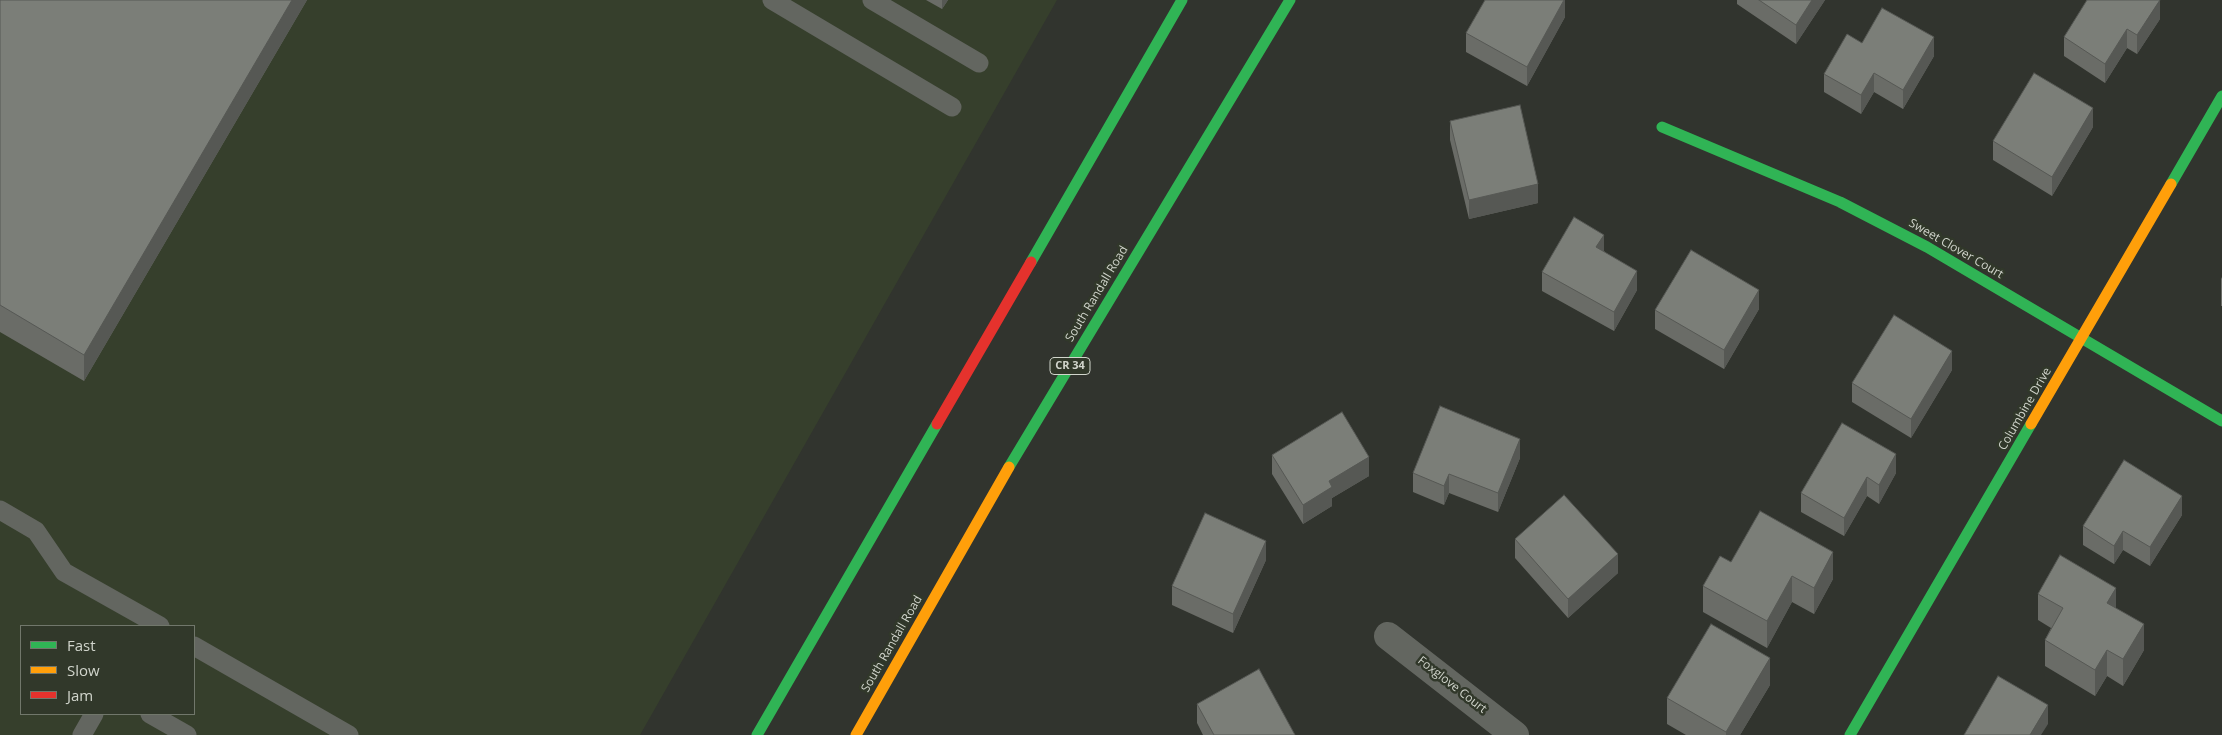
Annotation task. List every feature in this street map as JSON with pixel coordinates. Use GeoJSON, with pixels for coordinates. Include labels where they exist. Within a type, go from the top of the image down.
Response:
{"type":"FeatureCollection","features":[{"type":"Feature","properties":{"kind":"main road"},"geometry":{"type":"LineString","coordinates":[[757,735],[1182,0]]}},
{"type":"Feature","properties":{"kind":"main road","name":"South Randall Road"},"geometry":{"type":"LineString","coordinates":[[856,735],[1005,474],[1290,0]]}},
{"type":"Feature","properties":{"kind":"main road","name":"Columbine Drive"},"geometry":{"type":"LineString","coordinates":[[1850,735],[2222,96]]}},
{"type":"Feature","properties":{"kind":"main road","name":"Sweet Clover Court"},"geometry":{"type":"LineString","coordinates":[[1662,127],[1840,202],[1927,247],[2222,421]]}},
{"type":"Feature","properties":{"kind":"street","name":"Foxglove Court"},"geometry":{"type":"LineString","coordinates":[[1388,636],[1515,735]]}},
{"type":"Feature","properties":{"kind":"lane"},"geometry":{"type":"LineString","coordinates":[[772,0],[952,108]]}},
{"type":"Feature","properties":{"kind":"lane"},"geometry":{"type":"LineString","coordinates":[[872,0],[979,63]]}},
{"type":"Feature","properties":{"kind":"lane"},"geometry":{"type":"LineString","coordinates":[[0,510],[36,530],[64,572],[150,624]]}},
{"type":"Feature","properties":{"kind":"lane"},"geometry":{"type":"LineString","coordinates":[[195,647],[350,735]]}},
{"type":"Feature","properties":{"kind":"lane"},"geometry":{"type":"LineString","coordinates":[[82,735],[93,715]]}},
{"type":"Feature","properties":{"kind":"lane"},"geometry":{"type":"LineString","coordinates":[[152,715],[188,735]]}},
{"type":"Feature","properties":{"kind":"shaded area"},"geometry":{"type":"Polygon","coordinates":[[[0,0],[1057,0],[640,735],[0,735],[0,0]]]}},
{"type":"Feature","properties":{"kind":"building"},"geometry":{"type":"Polygon","coordinates":[[[0,0],[292,0],[84,355],[0,305],[0,0]]]}},
{"type":"Feature","properties":{"kind":"building"},"geometry":{"type":"Polygon","coordinates":[[[1485,0],[1564,0],[1527,67],[1466,33],[1485,0]]]}},
{"type":"Feature","properties":{"kind":"building"},"geometry":{"type":"Polygon","coordinates":[[[1759,0],[1812,0],[1796,25],[1759,0]]]}},
{"type":"Feature","properties":{"kind":"building"},"geometry":{"type":"Polygon","coordinates":[[[2087,0],[2160,0],[2137,35],[2127,29],[2105,64],[2064,37],[2087,0]]]}},
{"type":"Feature","properties":{"kind":"building"},"geometry":{"type":"Polygon","coordinates":[[[1882,8],[1934,37],[1903,90],[1874,73],[1861,95],[1824,74],[1847,34],[1862,43],[1882,8]]]}},
{"type":"Feature","properties":{"kind":"building"},"geometry":{"type":"Polygon","coordinates":[[[2034,73],[2093,108],[2052,177],[1993,141],[2034,73]]]}},
{"type":"Feature","properties":{"kind":"building"},"geometry":{"type":"Polygon","coordinates":[[[1520,105],[1538,184],[1469,200],[1450,121],[1520,105]]]}},
{"type":"Feature","properties":{"kind":"building"},"geometry":{"type":"Polygon","coordinates":[[[1574,217],[1604,235],[1596,247],[1637,271],[1614,312],[1542,272],[1574,217]]]}},
{"type":"Feature","properties":{"kind":"building"},"geometry":{"type":"Polygon","coordinates":[[[1691,250],[1759,290],[1724,350],[1655,310],[1691,250]]]}},
{"type":"Feature","properties":{"kind":"building"},"geometry":{"type":"Polygon","coordinates":[[[1894,315],[1952,351],[1911,419],[1852,383],[1894,315]]]}},
{"type":"Feature","properties":{"kind":"building"},"geometry":{"type":"Polygon","coordinates":[[[1440,406],[1520,439],[1498,493],[1449,474],[1444,486],[1413,473],[1440,406]]]}},
{"type":"Feature","properties":{"kind":"building"},"geometry":{"type":"Polygon","coordinates":[[[1342,412],[1369,457],[1329,481],[1332,487],[1303,505],[1272,455],[1342,412]]]}},
{"type":"Feature","properties":{"kind":"building"},"geometry":{"type":"Polygon","coordinates":[[[1842,423],[1896,454],[1879,485],[1867,477],[1844,518],[1801,493],[1842,423]]]}},
{"type":"Feature","properties":{"kind":"building"},"geometry":{"type":"Polygon","coordinates":[[[2124,460],[2182,496],[2150,547],[2123,531],[2114,546],[2083,526],[2124,460]]]}},
{"type":"Feature","properties":{"kind":"building"},"geometry":{"type":"Polygon","coordinates":[[[1564,495],[1618,554],[1568,599],[1515,539],[1564,495]]]}},
{"type":"Feature","properties":{"kind":"building"},"geometry":{"type":"Polygon","coordinates":[[[1760,511],[1833,552],[1814,588],[1792,576],[1767,621],[1703,586],[1720,556],[1731,562],[1760,511]]]}},
{"type":"Feature","properties":{"kind":"building"},"geometry":{"type":"Polygon","coordinates":[[[1205,513],[1266,541],[1233,614],[1172,586],[1205,513]]]}},
{"type":"Feature","properties":{"kind":"building"},"geometry":{"type":"Polygon","coordinates":[[[2060,555],[2116,588],[2107,603],[2144,624],[2123,659],[2107,650],[2095,670],[2045,640],[2063,608],[2038,594],[2060,555]]]}},
{"type":"Feature","properties":{"kind":"building"},"geometry":{"type":"Polygon","coordinates":[[[1711,624],[1770,658],[1726,732],[1667,698],[1711,624]]]}},
{"type":"Feature","properties":{"kind":"building"},"geometry":{"type":"Polygon","coordinates":[[[1259,669],[1295,735],[1214,735],[1197,704],[1259,669]]]}},
{"type":"Feature","properties":{"kind":"building"},"geometry":{"type":"Polygon","coordinates":[[[1998,676],[2048,705],[2030,735],[1964,735],[1998,676]]]}},
{"type":"Feature","properties":{"kind":"traffic: fast"},"geometry":{"type":"LineString","coordinates":[[1031,262],[1182,0]]}},
{"type":"Feature","properties":{"kind":"traffic: fast"},"geometry":{"type":"LineString","coordinates":[[1009,467],[1290,0]]}},
{"type":"Feature","properties":{"kind":"traffic: fast"},"geometry":{"type":"LineString","coordinates":[[2171,184],[2222,96]]}},
{"type":"Feature","properties":{"kind":"traffic: fast"},"geometry":{"type":"LineString","coordinates":[[1662,127],[1840,202],[1927,247],[2222,421]]}},
{"type":"Feature","properties":{"kind":"traffic: fast"},"geometry":{"type":"LineString","coordinates":[[757,735],[937,424]]}},
{"type":"Feature","properties":{"kind":"traffic: fast"},"geometry":{"type":"LineString","coordinates":[[1850,735],[2031,424]]}},
{"type":"Feature","properties":{"kind":"traffic: slow"},"geometry":{"type":"LineString","coordinates":[[2031,424],[2171,184]]}},
{"type":"Feature","properties":{"kind":"traffic: slow"},"geometry":{"type":"LineString","coordinates":[[856,735],[1009,467]]}},
{"type":"Feature","properties":{"kind":"traffic: jam"},"geometry":{"type":"LineString","coordinates":[[937,424],[1031,262]]}}]}
